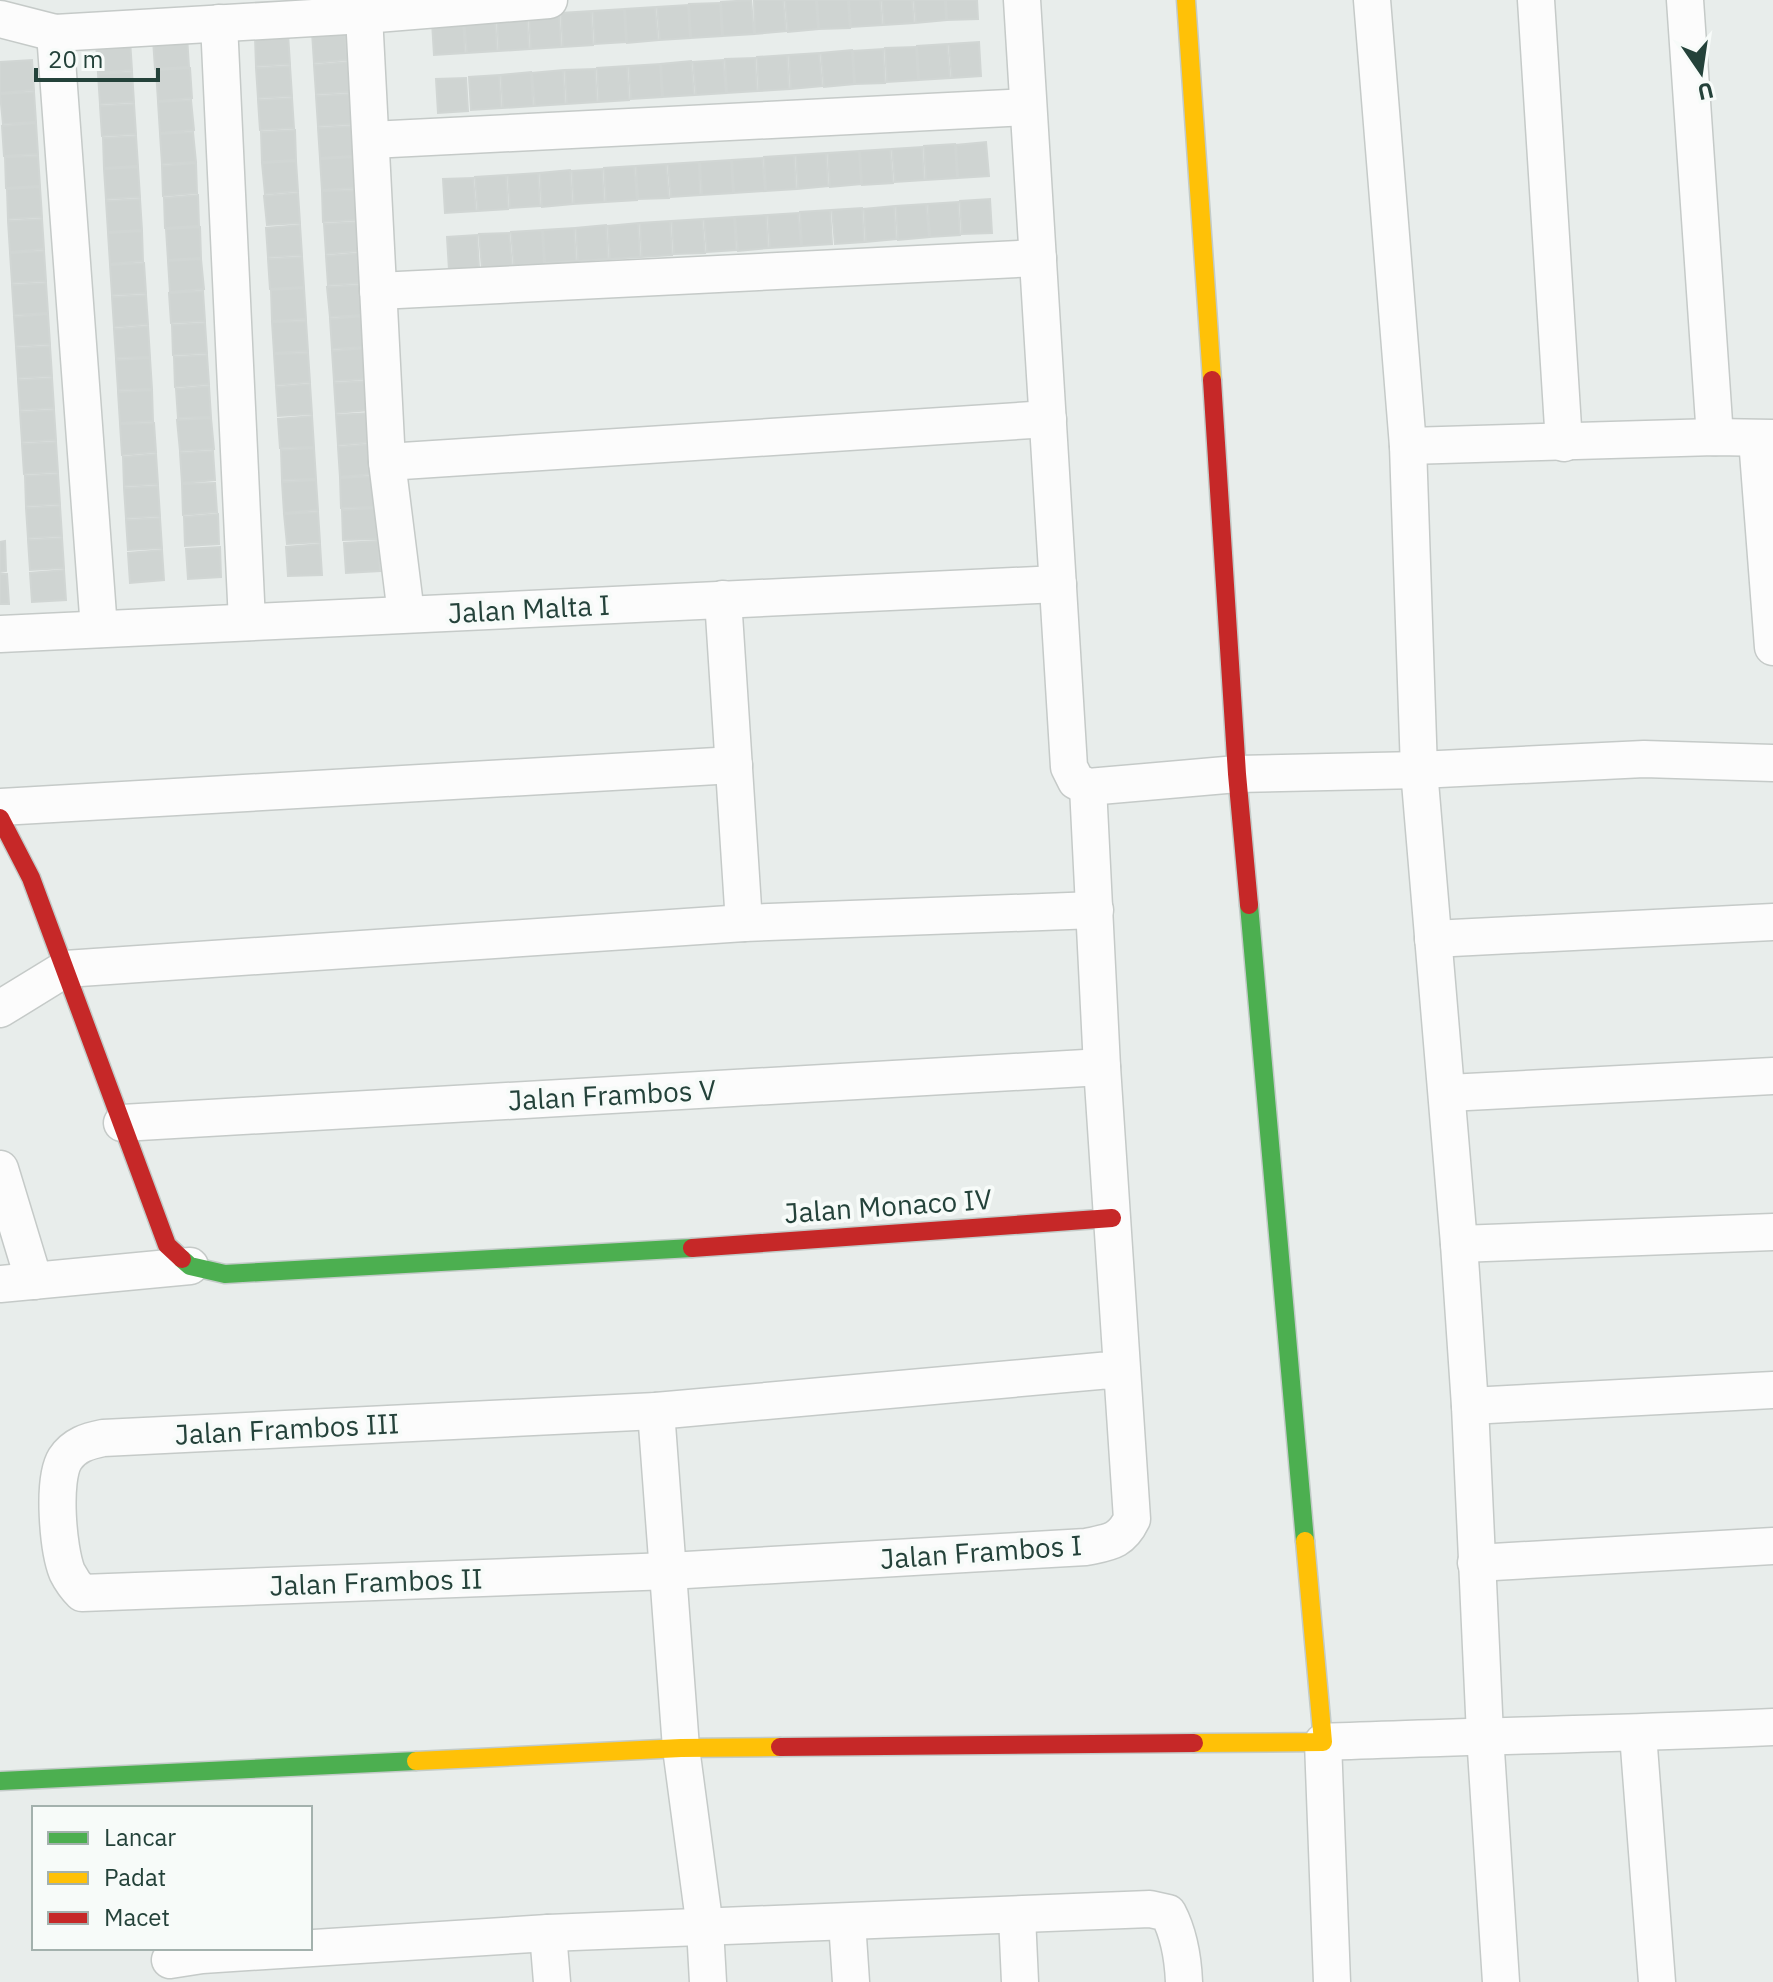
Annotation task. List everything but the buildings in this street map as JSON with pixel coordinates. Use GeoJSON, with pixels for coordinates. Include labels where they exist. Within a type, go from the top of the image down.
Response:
{"type":"FeatureCollection","features":[{"type":"Feature","properties":{"kind":"street"},"geometry":{"type":"LineString","coordinates":[[0,19],[55,33],[364,15],[549,0]]}},
{"type":"Feature","properties":{"kind":"street"},"geometry":{"type":"LineString","coordinates":[[1022,0],[1069,767],[1076,781],[1088,787],[1237,774],[1419,770],[1644,759],[1773,763]]}},
{"type":"Feature","properties":{"kind":"street"},"geometry":{"type":"LineString","coordinates":[[1186,0],[1237,774],[1323,1742],[1332,1982]]}},
{"type":"Feature","properties":{"kind":"street"},"geometry":{"type":"LineString","coordinates":[[1372,0],[1408,446],[1419,770],[1448,1093],[1470,1406],[1485,1735],[1501,1982]]}},
{"type":"Feature","properties":{"kind":"street"},"geometry":{"type":"LineString","coordinates":[[1536,0],[1564,443]]}},
{"type":"Feature","properties":{"kind":"street"},"geometry":{"type":"LineString","coordinates":[[1685,0],[1715,437]]}},
{"type":"Feature","properties":{"kind":"street"},"geometry":{"type":"LineString","coordinates":[[364,15],[387,462],[406,614]]}},
{"type":"Feature","properties":{"kind":"street"},"geometry":{"type":"LineString","coordinates":[[219,23],[247,622]]}},
{"type":"Feature","properties":{"kind":"street"},"geometry":{"type":"LineString","coordinates":[[55,33],[99,629]]}},
{"type":"Feature","properties":{"kind":"street"},"geometry":{"type":"LineString","coordinates":[[371,140],[1028,107]]}},
{"type":"Feature","properties":{"kind":"street"},"geometry":{"type":"LineString","coordinates":[[378,291],[1038,258]]}},
{"type":"Feature","properties":{"kind":"street"},"geometry":{"type":"LineString","coordinates":[[387,462],[1048,419]]}},
{"type":"Feature","properties":{"kind":"street"},"geometry":{"type":"LineString","coordinates":[[1408,446],[1715,437],[1765,439],[1773,647]]}},
{"type":"Feature","properties":{"kind":"street","name":"Jalan Malta I"},"geometry":{"type":"LineString","coordinates":[[0,634],[1058,584]]}},
{"type":"Feature","properties":{"kind":"street"},"geometry":{"type":"LineString","coordinates":[[723,599],[744,923]]}},
{"type":"Feature","properties":{"kind":"street"},"geometry":{"type":"LineString","coordinates":[[0,807],[734,765]]}},
{"type":"Feature","properties":{"kind":"street","name":"Jalan Frambos I"},"geometry":{"type":"LineString","coordinates":[[669,1571],[1086,1547],[1113,1541],[1126,1532],[1132,1519],[1102,1067],[1088,787]]}},
{"type":"Feature","properties":{"kind":"street"},"geometry":{"type":"LineString","coordinates":[[0,818],[31,878],[167,1245],[190,1266]]}},
{"type":"Feature","properties":{"kind":"street"},"geometry":{"type":"LineString","coordinates":[[0,1009],[65,969],[744,923],[1095,910]]}},
{"type":"Feature","properties":{"kind":"street"},"geometry":{"type":"LineString","coordinates":[[1433,939],[1773,922]]}},
{"type":"Feature","properties":{"kind":"street","name":"Jalan Frambos V"},"geometry":{"type":"LineString","coordinates":[[122,1123],[1102,1067]]}},
{"type":"Feature","properties":{"kind":"street"},"geometry":{"type":"LineString","coordinates":[[1448,1093],[1773,1076]]}},
{"type":"Feature","properties":{"kind":"street"},"geometry":{"type":"LineString","coordinates":[[0,1169],[17,1282],[190,1266]]}},
{"type":"Feature","properties":{"kind":"street","name":"Jalan Monaco IV"},"geometry":{"type":"LineString","coordinates":[[190,1266],[225,1274],[667,1250],[1112,1218]]}},
{"type":"Feature","properties":{"kind":"street"},"geometry":{"type":"LineString","coordinates":[[1459,1244],[1773,1232]]}},
{"type":"Feature","properties":{"kind":"street","name":"Jalan Frambos III"},"geometry":{"type":"LineString","coordinates":[[82,1593],[74,1585],[64,1560],[59,1524],[60,1473],[65,1459],[76,1447],[103,1438],[656,1411],[1121,1369]]}},
{"type":"Feature","properties":{"kind":"street"},"geometry":{"type":"LineString","coordinates":[[1470,1406],[1773,1390]]}},
{"type":"Feature","properties":{"kind":"street"},"geometry":{"type":"LineString","coordinates":[[656,1411],[681,1748],[705,1928],[708,1982]]}},
{"type":"Feature","properties":{"kind":"street"},"geometry":{"type":"LineString","coordinates":[[1476,1563],[1773,1546]]}},
{"type":"Feature","properties":{"kind":"street","name":"Jalan Frambos II"},"geometry":{"type":"LineString","coordinates":[[82,1593],[669,1571]]}},
{"type":"Feature","properties":{"kind":"street"},"geometry":{"type":"LineString","coordinates":[[0,1781],[681,1748],[1323,1742],[1485,1735],[1638,1734],[1773,1727]]}},
{"type":"Feature","properties":{"kind":"street"},"geometry":{"type":"LineString","coordinates":[[1638,1734],[1657,1982]]}},
{"type":"Feature","properties":{"kind":"street"},"geometry":{"type":"LineString","coordinates":[[312,1948],[548,1933],[1150,1909],[1168,1913],[1175,1926],[1183,1960],[1184,1982]]}},
{"type":"Feature","properties":{"kind":"street"},"geometry":{"type":"LineString","coordinates":[[1017,1916],[1020,1982]]}},
{"type":"Feature","properties":{"kind":"street"},"geometry":{"type":"LineString","coordinates":[[847,1922],[851,1982]]}},
{"type":"Feature","properties":{"kind":"street"},"geometry":{"type":"LineString","coordinates":[[548,1933],[552,1982]]}},
{"type":"Feature","properties":{"kind":"street"},"geometry":{"type":"LineString","coordinates":[[170,1960],[282,1950]]}},
{"type":"Feature","properties":{"kind":"traffic: fast"},"geometry":{"type":"LineString","coordinates":[[1249,905],[1305,1541]]}},
{"type":"Feature","properties":{"kind":"traffic: fast"},"geometry":{"type":"LineString","coordinates":[[182,1259],[190,1266],[225,1274],[692,1248]]}},
{"type":"Feature","properties":{"kind":"traffic: fast"},"geometry":{"type":"LineString","coordinates":[[0,1781],[416,1761]]}},
{"type":"Feature","properties":{"kind":"traffic: slow"},"geometry":{"type":"LineString","coordinates":[[1186,0],[1212,380]]}},
{"type":"Feature","properties":{"kind":"traffic: slow"},"geometry":{"type":"LineString","coordinates":[[1194,1743],[1323,1742],[1305,1541]]}},
{"type":"Feature","properties":{"kind":"traffic: slow"},"geometry":{"type":"LineString","coordinates":[[416,1761],[681,1748],[780,1747]]}},
{"type":"Feature","properties":{"kind":"traffic: jam"},"geometry":{"type":"LineString","coordinates":[[1212,380],[1237,774],[1249,905]]}},
{"type":"Feature","properties":{"kind":"traffic: jam"},"geometry":{"type":"LineString","coordinates":[[0,818],[31,878],[167,1245],[182,1259]]}},
{"type":"Feature","properties":{"kind":"traffic: jam"},"geometry":{"type":"LineString","coordinates":[[692,1248],[1112,1218]]}},
{"type":"Feature","properties":{"kind":"traffic: jam"},"geometry":{"type":"LineString","coordinates":[[780,1747],[1194,1743]]}}]}
